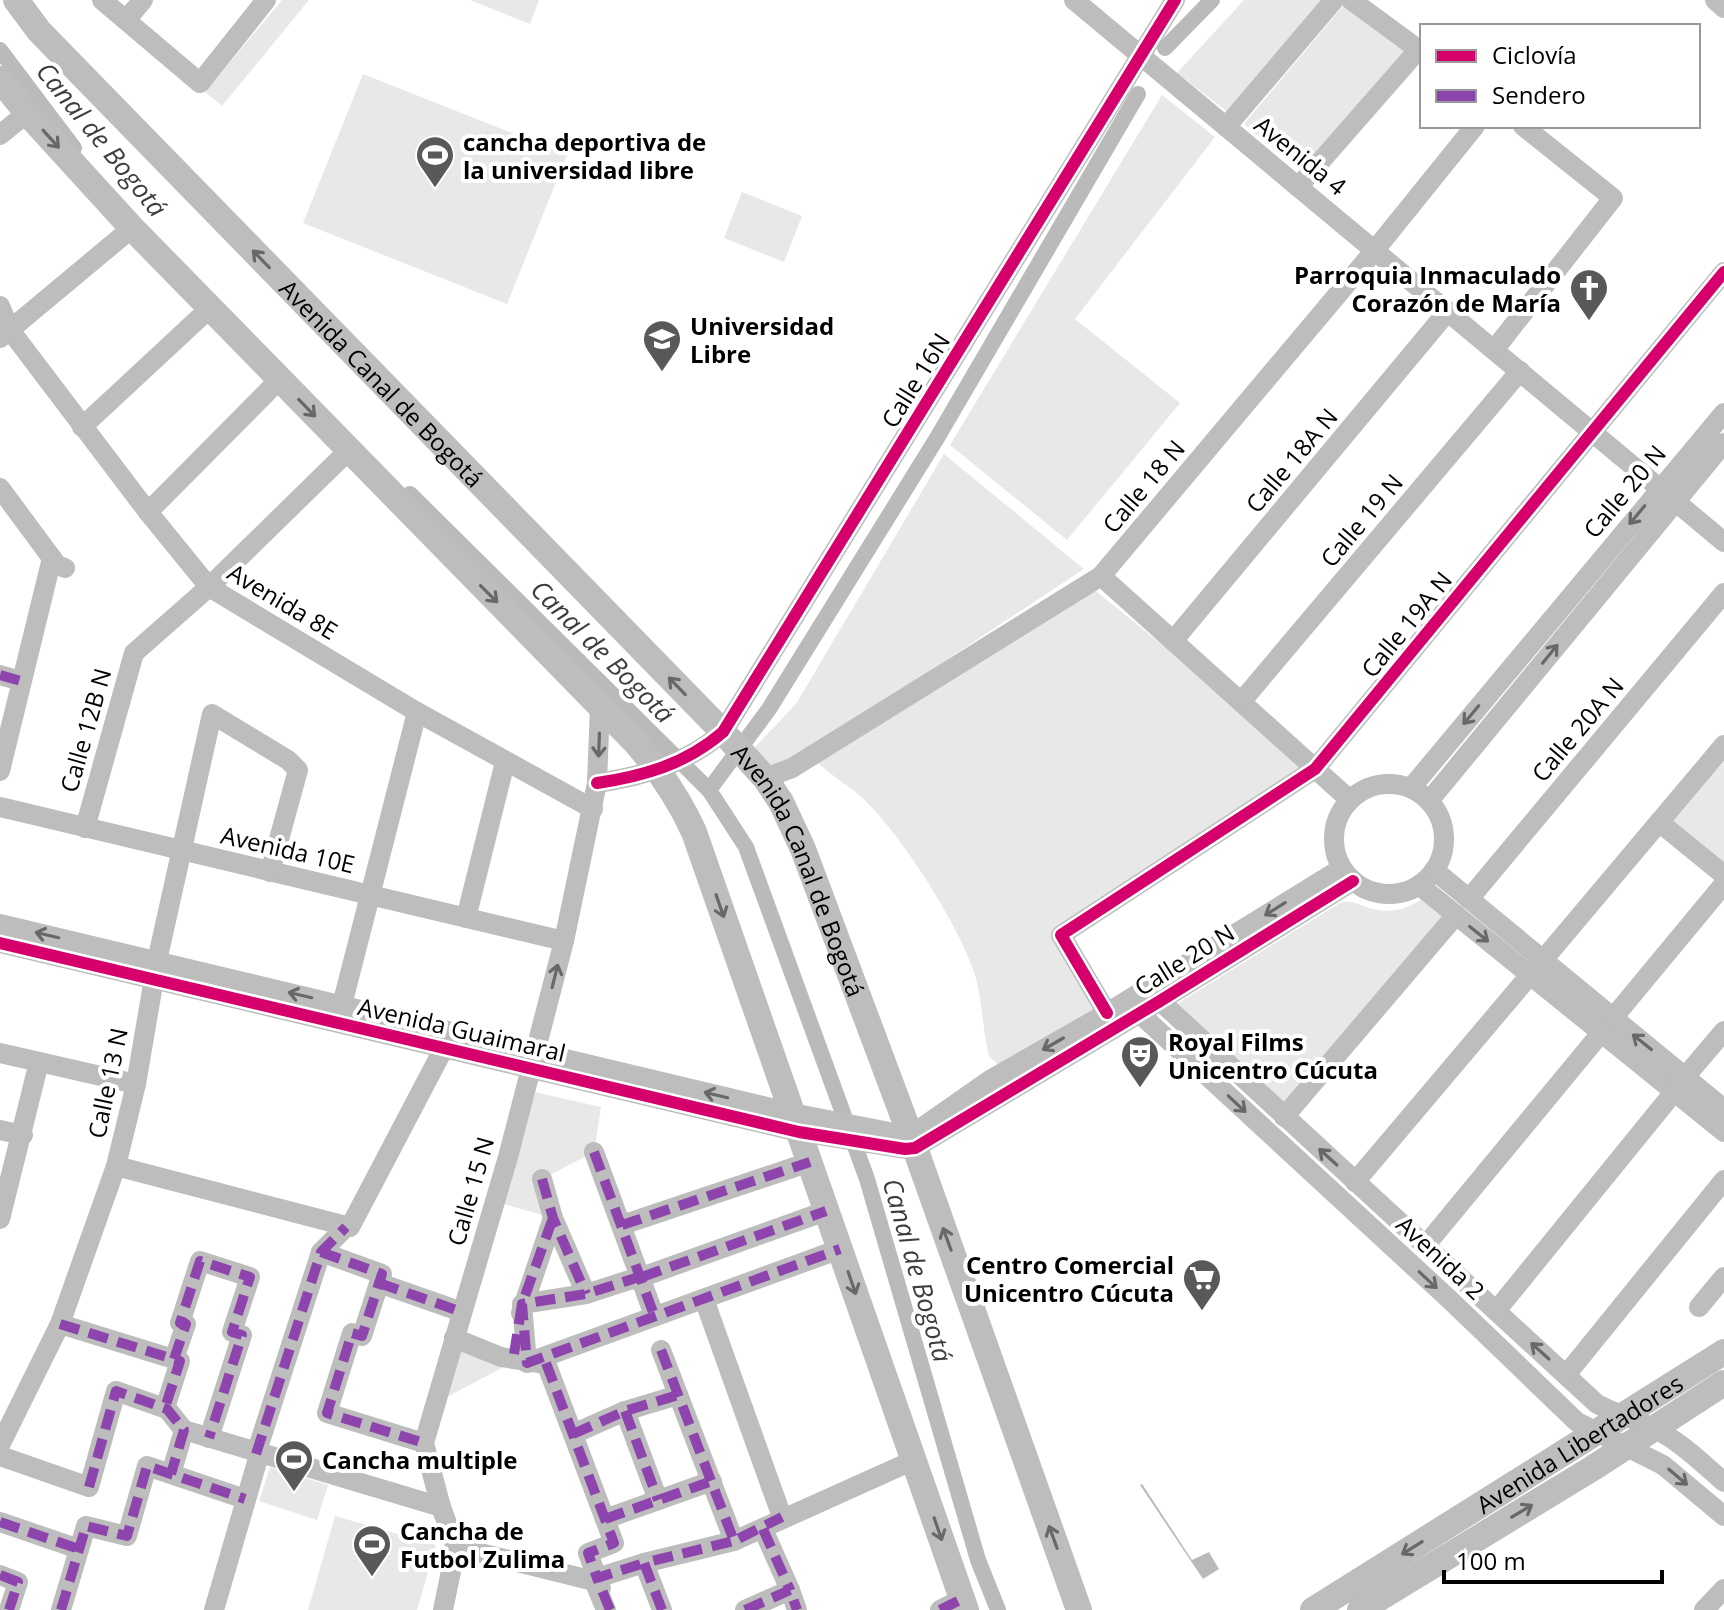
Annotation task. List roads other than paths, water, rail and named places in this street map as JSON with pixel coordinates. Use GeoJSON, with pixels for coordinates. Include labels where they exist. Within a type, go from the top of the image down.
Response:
{"type":"FeatureCollection","features":[{"type":"Feature","properties":{"kind":"main road","name":"Avenida Canal de Bogotá"},"geometry":{"type":"LineString","coordinates":[[17,0],[39,31],[722,738],[760,772],[781,802],[803,849],[1079,1610]]}},
{"type":"Feature","properties":{"kind":"main road"},"geometry":{"type":"LineString","coordinates":[[0,79],[132,228],[600,706],[666,768],[694,832],[803,1124],[810,1162],[914,1460],[956,1606]]}},
{"type":"Feature","properties":{"kind":"main road","name":"Avenida Libertadores"},"geometry":{"type":"LineString","coordinates":[[1313,1610],[1724,1352]]}},
{"type":"Feature","properties":{"kind":"main road","name":"Avenida Libertadores"},"geometry":{"type":"LineString","coordinates":[[1360,1610],[1626,1447],[1724,1383]]}},
{"type":"Feature","properties":{"kind":"street"},"geometry":{"type":"LineString","coordinates":[[102,0],[200,83],[266,0]]}},
{"type":"Feature","properties":{"kind":"street"},"geometry":{"type":"LineString","coordinates":[[126,20],[143,0]]}},
{"type":"Feature","properties":{"kind":"street","name":"Avenida 4"},"geometry":{"type":"LineString","coordinates":[[1074,0],[1724,542]]}},
{"type":"Feature","properties":{"kind":"street","name":"Calle 16N"},"geometry":{"type":"LineString","coordinates":[[666,768],[722,738],[1175,0]]}},
{"type":"Feature","properties":{"kind":"street"},"geometry":{"type":"LineString","coordinates":[[1226,127],[1334,0]]}},
{"type":"Feature","properties":{"kind":"street"},"geometry":{"type":"LineString","coordinates":[[1298,187],[1420,50],[1351,0]]}},
{"type":"Feature","properties":{"kind":"street"},"geometry":{"type":"LineString","coordinates":[[1715,0],[1724,8]]}},
{"type":"Feature","properties":{"kind":"street"},"geometry":{"type":"LineString","coordinates":[[0,135],[27,113]]}},
{"type":"Feature","properties":{"kind":"street","name":"Calle 18 N"},"geometry":{"type":"LineString","coordinates":[[760,772],[792,768],[1101,576],[1473,128]]}},
{"type":"Feature","properties":{"kind":"street"},"geometry":{"type":"LineString","coordinates":[[1494,350],[1613,198],[1526,128]]}},
{"type":"Feature","properties":{"kind":"street"},"geometry":{"type":"LineString","coordinates":[[5,335],[132,228]]}},
{"type":"Feature","properties":{"kind":"street","name":"Calle 19A N"},"geometry":{"type":"LineString","coordinates":[[1107,1013],[1061,935],[1315,769],[1724,272]]}},
{"type":"Feature","properties":{"kind":"street","name":"Avenida 8E"},"geometry":{"type":"LineString","coordinates":[[0,306],[5,335],[209,587],[417,712],[593,809]]}},
{"type":"Feature","properties":{"kind":"street"},"geometry":{"type":"LineString","coordinates":[[82,427],[210,308]]}},
{"type":"Feature","properties":{"kind":"street","name":"Calle 18A N"},"geometry":{"type":"LineString","coordinates":[[1173,641],[1448,311]]}},
{"type":"Feature","properties":{"kind":"street","name":"Calle 19 N"},"geometry":{"type":"LineString","coordinates":[[1241,702],[1520,371]]}},
{"type":"Feature","properties":{"kind":"street"},"geometry":{"type":"LineString","coordinates":[[148,512],[280,379]]}},
{"type":"Feature","properties":{"kind":"street","name":"Calle 20 N"},"geometry":{"type":"LineString","coordinates":[[1429,801],[1668,494],[1724,413]]}},
{"type":"Feature","properties":{"kind":"street","name":"Calle 20 N"},"geometry":{"type":"LineString","coordinates":[[1411,788],[1668,494],[1724,443]]}},
{"type":"Feature","properties":{"kind":"street","name":"Calle 12B N"},"geometry":{"type":"LineString","coordinates":[[85,828],[134,653],[209,587],[348,451]]}},
{"type":"Feature","properties":{"kind":"street"},"geometry":{"type":"LineString","coordinates":[[0,488],[58,563],[21,681],[0,771]]}},
{"type":"Feature","properties":{"kind":"street"},"geometry":{"type":"LineString","coordinates":[[1101,576],[1350,800]]}},
{"type":"Feature","properties":{"kind":"street","name":"Calle 20A N"},"geometry":{"type":"LineString","coordinates":[[1284,1117],[1724,593]]}},
{"type":"Feature","properties":{"kind":"street"},"geometry":{"type":"LineString","coordinates":[[0,675],[21,681]]}},
{"type":"Feature","properties":{"kind":"street","name":"Calle 15 N"},"geometry":{"type":"LineString","coordinates":[[424,1443],[564,941],[597,783],[600,706]]}},
{"type":"Feature","properties":{"kind":"street"},"geometry":{"type":"LineString","coordinates":[[342,1005],[417,712]]}},
{"type":"Feature","properties":{"kind":"street","name":"Calle 13 N"},"geometry":{"type":"LineString","coordinates":[[0,1445],[60,1324],[116,1166],[136,1084],[155,970],[212,714],[288,760],[298,770],[270,872]]}},
{"type":"Feature","properties":{"kind":"street"},"geometry":{"type":"LineString","coordinates":[[1355,1182],[1724,745]]}},
{"type":"Feature","properties":{"kind":"street"},"geometry":{"type":"LineString","coordinates":[[466,918],[505,762]]}},
{"type":"Feature","properties":{"kind":"street"},"geometry":{"type":"LineString","coordinates":[[597,783],[666,768]]}},
{"type":"Feature","properties":{"kind":"street"},"geometry":{"type":"LineString","coordinates":[[1395,784],[1411,788],[1429,801],[1439,817],[1444,835],[1442,853],[1434,870],[1419,885],[1403,892],[1385,894],[1368,890],[1347,874],[1335,851],[1334,833],[1339,815],[1350,800],[1363,790],[1395,784]]}},
{"type":"Feature","properties":{"kind":"street","name":"Avenida 10E"},"geometry":{"type":"LineString","coordinates":[[0,807],[564,941]]}},
{"type":"Feature","properties":{"kind":"street"},"geometry":{"type":"LineString","coordinates":[[1659,822],[1724,875]]}},
{"type":"Feature","properties":{"kind":"street"},"geometry":{"type":"LineString","coordinates":[[1434,870],[1463,907],[1680,1085],[1724,1132]]}},
{"type":"Feature","properties":{"kind":"street","name":"Calle 20 N"},"geometry":{"type":"LineString","coordinates":[[907,1142],[1160,1001],[1347,874]]}},
{"type":"Feature","properties":{"kind":"street","name":"Calle 20 N"},"geometry":{"type":"LineString","coordinates":[[907,1142],[990,1080],[1347,874]]}},
{"type":"Feature","properties":{"kind":"street"},"geometry":{"type":"LineString","coordinates":[[1425,1246],[1724,884]]}},
{"type":"Feature","properties":{"kind":"street"},"geometry":{"type":"LineString","coordinates":[[1419,885],[1463,907]]}},
{"type":"Feature","properties":{"kind":"street","name":"Avenida Guaimaral"},"geometry":{"type":"LineString","coordinates":[[0,924],[155,970],[444,1048],[533,1060]]}},
{"type":"Feature","properties":{"kind":"street","name":"Avenida Guaimaral"},"geometry":{"type":"LineString","coordinates":[[0,943],[342,1005],[533,1060],[803,1124],[907,1142]]}},
{"type":"Feature","properties":{"kind":"street","name":"Avenida 2"},"geometry":{"type":"LineString","coordinates":[[1160,1001],[1597,1404],[1654,1428],[1683,1446],[1724,1482]]}},
{"type":"Feature","properties":{"kind":"street","name":"Avenida 2"},"geometry":{"type":"LineString","coordinates":[[1139,1013],[1449,1299],[1577,1422],[1663,1465],[1724,1516]]}},
{"type":"Feature","properties":{"kind":"street"},"geometry":{"type":"LineString","coordinates":[[1496,1311],[1724,1031]]}},
{"type":"Feature","properties":{"kind":"street"},"geometry":{"type":"LineString","coordinates":[[214,1610],[258,1454],[321,1252],[348,1227],[444,1048]]}},
{"type":"Feature","properties":{"kind":"street"},"geometry":{"type":"LineString","coordinates":[[0,1053],[136,1084]]}},
{"type":"Feature","properties":{"kind":"street"},"geometry":{"type":"LineString","coordinates":[[0,1219],[39,1062]]}},
{"type":"Feature","properties":{"kind":"street"},"geometry":{"type":"LineString","coordinates":[[1680,1085],[1724,1109]]}},
{"type":"Feature","properties":{"kind":"street"},"geometry":{"type":"LineString","coordinates":[[0,1130],[23,1135]]}},
{"type":"Feature","properties":{"kind":"street"},"geometry":{"type":"LineString","coordinates":[[594,1152],[654,1315]]}},
{"type":"Feature","properties":{"kind":"street"},"geometry":{"type":"LineString","coordinates":[[622,1225],[810,1162]]}},
{"type":"Feature","properties":{"kind":"street"},"geometry":{"type":"LineString","coordinates":[[116,1166],[348,1227]]}},
{"type":"Feature","properties":{"kind":"street"},"geometry":{"type":"LineString","coordinates":[[542,1179],[553,1218],[586,1294]]}},
{"type":"Feature","properties":{"kind":"street"},"geometry":{"type":"LineString","coordinates":[[1566,1375],[1724,1180]]}},
{"type":"Feature","properties":{"kind":"street"},"geometry":{"type":"LineString","coordinates":[[522,1304],[586,1294],[826,1211]]}},
{"type":"Feature","properties":{"kind":"street"},"geometry":{"type":"LineString","coordinates":[[553,1218],[522,1304],[529,1360],[573,1434],[614,1543],[588,1553],[608,1610]]}},
{"type":"Feature","properties":{"kind":"street"},"geometry":{"type":"LineString","coordinates":[[454,1338],[485,1352],[529,1360],[705,1304],[840,1249]]}},
{"type":"Feature","properties":{"kind":"street"},"geometry":{"type":"LineString","coordinates":[[321,1252],[382,1274],[362,1336],[352,1333],[327,1413],[424,1443],[441,1507],[456,1547],[443,1610]]}},
{"type":"Feature","properties":{"kind":"street"},"geometry":{"type":"LineString","coordinates":[[174,1359],[186,1324],[180,1323],[200,1261],[250,1277],[232,1332],[242,1335],[209,1438]]}},
{"type":"Feature","properties":{"kind":"street"},"geometry":{"type":"LineString","coordinates":[[1699,1307],[1724,1277]]}},
{"type":"Feature","properties":{"kind":"street"},"geometry":{"type":"LineString","coordinates":[[379,1283],[462,1312]]}},
{"type":"Feature","properties":{"kind":"street"},"geometry":{"type":"LineString","coordinates":[[529,1360],[654,1315],[705,1304]]}},
{"type":"Feature","properties":{"kind":"street"},"geometry":{"type":"LineString","coordinates":[[705,1304],[782,1517]]}},
{"type":"Feature","properties":{"kind":"street"},"geometry":{"type":"LineString","coordinates":[[60,1324],[180,1361],[165,1408]]}},
{"type":"Feature","properties":{"kind":"street"},"geometry":{"type":"LineString","coordinates":[[661,1350],[734,1541]]}},
{"type":"Feature","properties":{"kind":"street"},"geometry":{"type":"LineString","coordinates":[[0,1456],[89,1487],[116,1391],[165,1408],[184,1430],[441,1507]]}},
{"type":"Feature","properties":{"kind":"street"},"geometry":{"type":"LineString","coordinates":[[573,1434],[625,1411],[678,1395]]}},
{"type":"Feature","properties":{"kind":"street"},"geometry":{"type":"LineString","coordinates":[[625,1411],[658,1500]]}},
{"type":"Feature","properties":{"kind":"street"},"geometry":{"type":"LineString","coordinates":[[171,1474],[184,1430]]}},
{"type":"Feature","properties":{"kind":"street"},"geometry":{"type":"LineString","coordinates":[[597,1578],[734,1541],[914,1460]]}},
{"type":"Feature","properties":{"kind":"street"},"geometry":{"type":"LineString","coordinates":[[61,1610],[86,1526],[127,1536],[147,1466],[245,1499]]}},
{"type":"Feature","properties":{"kind":"street"},"geometry":{"type":"LineString","coordinates":[[605,1519],[712,1481]]}},
{"type":"Feature","properties":{"kind":"street"},"geometry":{"type":"LineString","coordinates":[[0,1522],[79,1549]]}},
{"type":"Feature","properties":{"kind":"street"},"geometry":{"type":"LineString","coordinates":[[763,1529],[797,1610]]}},
{"type":"Feature","properties":{"kind":"street"},"geometry":{"type":"LineString","coordinates":[[456,1547],[594,1581],[608,1610]]}},
{"type":"Feature","properties":{"kind":"street"},"geometry":{"type":"LineString","coordinates":[[644,1563],[662,1610]]}},
{"type":"Feature","properties":{"kind":"street"},"geometry":{"type":"LineString","coordinates":[[0,1575],[18,1582],[9,1610]]}},
{"type":"Feature","properties":{"kind":"street"},"geometry":{"type":"LineString","coordinates":[[1704,1610],[1724,1589]]}},
{"type":"Feature","properties":{"kind":"street"},"geometry":{"type":"LineString","coordinates":[[745,1610],[790,1590]]}},
{"type":"Feature","properties":{"kind":"waterway"},"geometry":{"type":"LineString","coordinates":[[1165,48],[1212,0]]}},
{"type":"Feature","properties":{"kind":"waterway","name":"Canal de Bogotá"},"geometry":{"type":"LineString","coordinates":[[0,50],[74,148]]}},
{"type":"Feature","properties":{"kind":"waterway"},"geometry":{"type":"LineString","coordinates":[[709,790],[769,709],[937,438],[1138,94]]}},
{"type":"Feature","properties":{"kind":"waterway","name":"Canal de Bogotá"},"geometry":{"type":"LineString","coordinates":[[410,494],[709,790],[746,847],[867,1179],[978,1560],[998,1610]]}},
{"type":"Feature","properties":{"kind":"place","name":"cancha deportiva de la universidad libre"},"geometry":{"type":"Point","coordinates":[435,189]}},
{"type":"Feature","properties":{"kind":"place","name":"Parroquia Inmaculado Corazón de María"},"geometry":{"type":"Point","coordinates":[1589,322]}},
{"type":"Feature","properties":{"kind":"place","name":"Universidad Libre"},"geometry":{"type":"Point","coordinates":[662,373]}},
{"type":"Feature","properties":{"kind":"place","name":"Royal Films Unicentro Cúcuta"},"geometry":{"type":"Point","coordinates":[1140,1089]}},
{"type":"Feature","properties":{"kind":"place","name":"Centro Comercial Unicentro Cúcuta"},"geometry":{"type":"Point","coordinates":[1202,1312]}},
{"type":"Feature","properties":{"kind":"place","name":"Cancha multiple"},"geometry":{"type":"Point","coordinates":[294,1493]}},
{"type":"Feature","properties":{"kind":"place","name":"Cancha de Futbol Zulima"},"geometry":{"type":"Point","coordinates":[372,1578]}}]}
